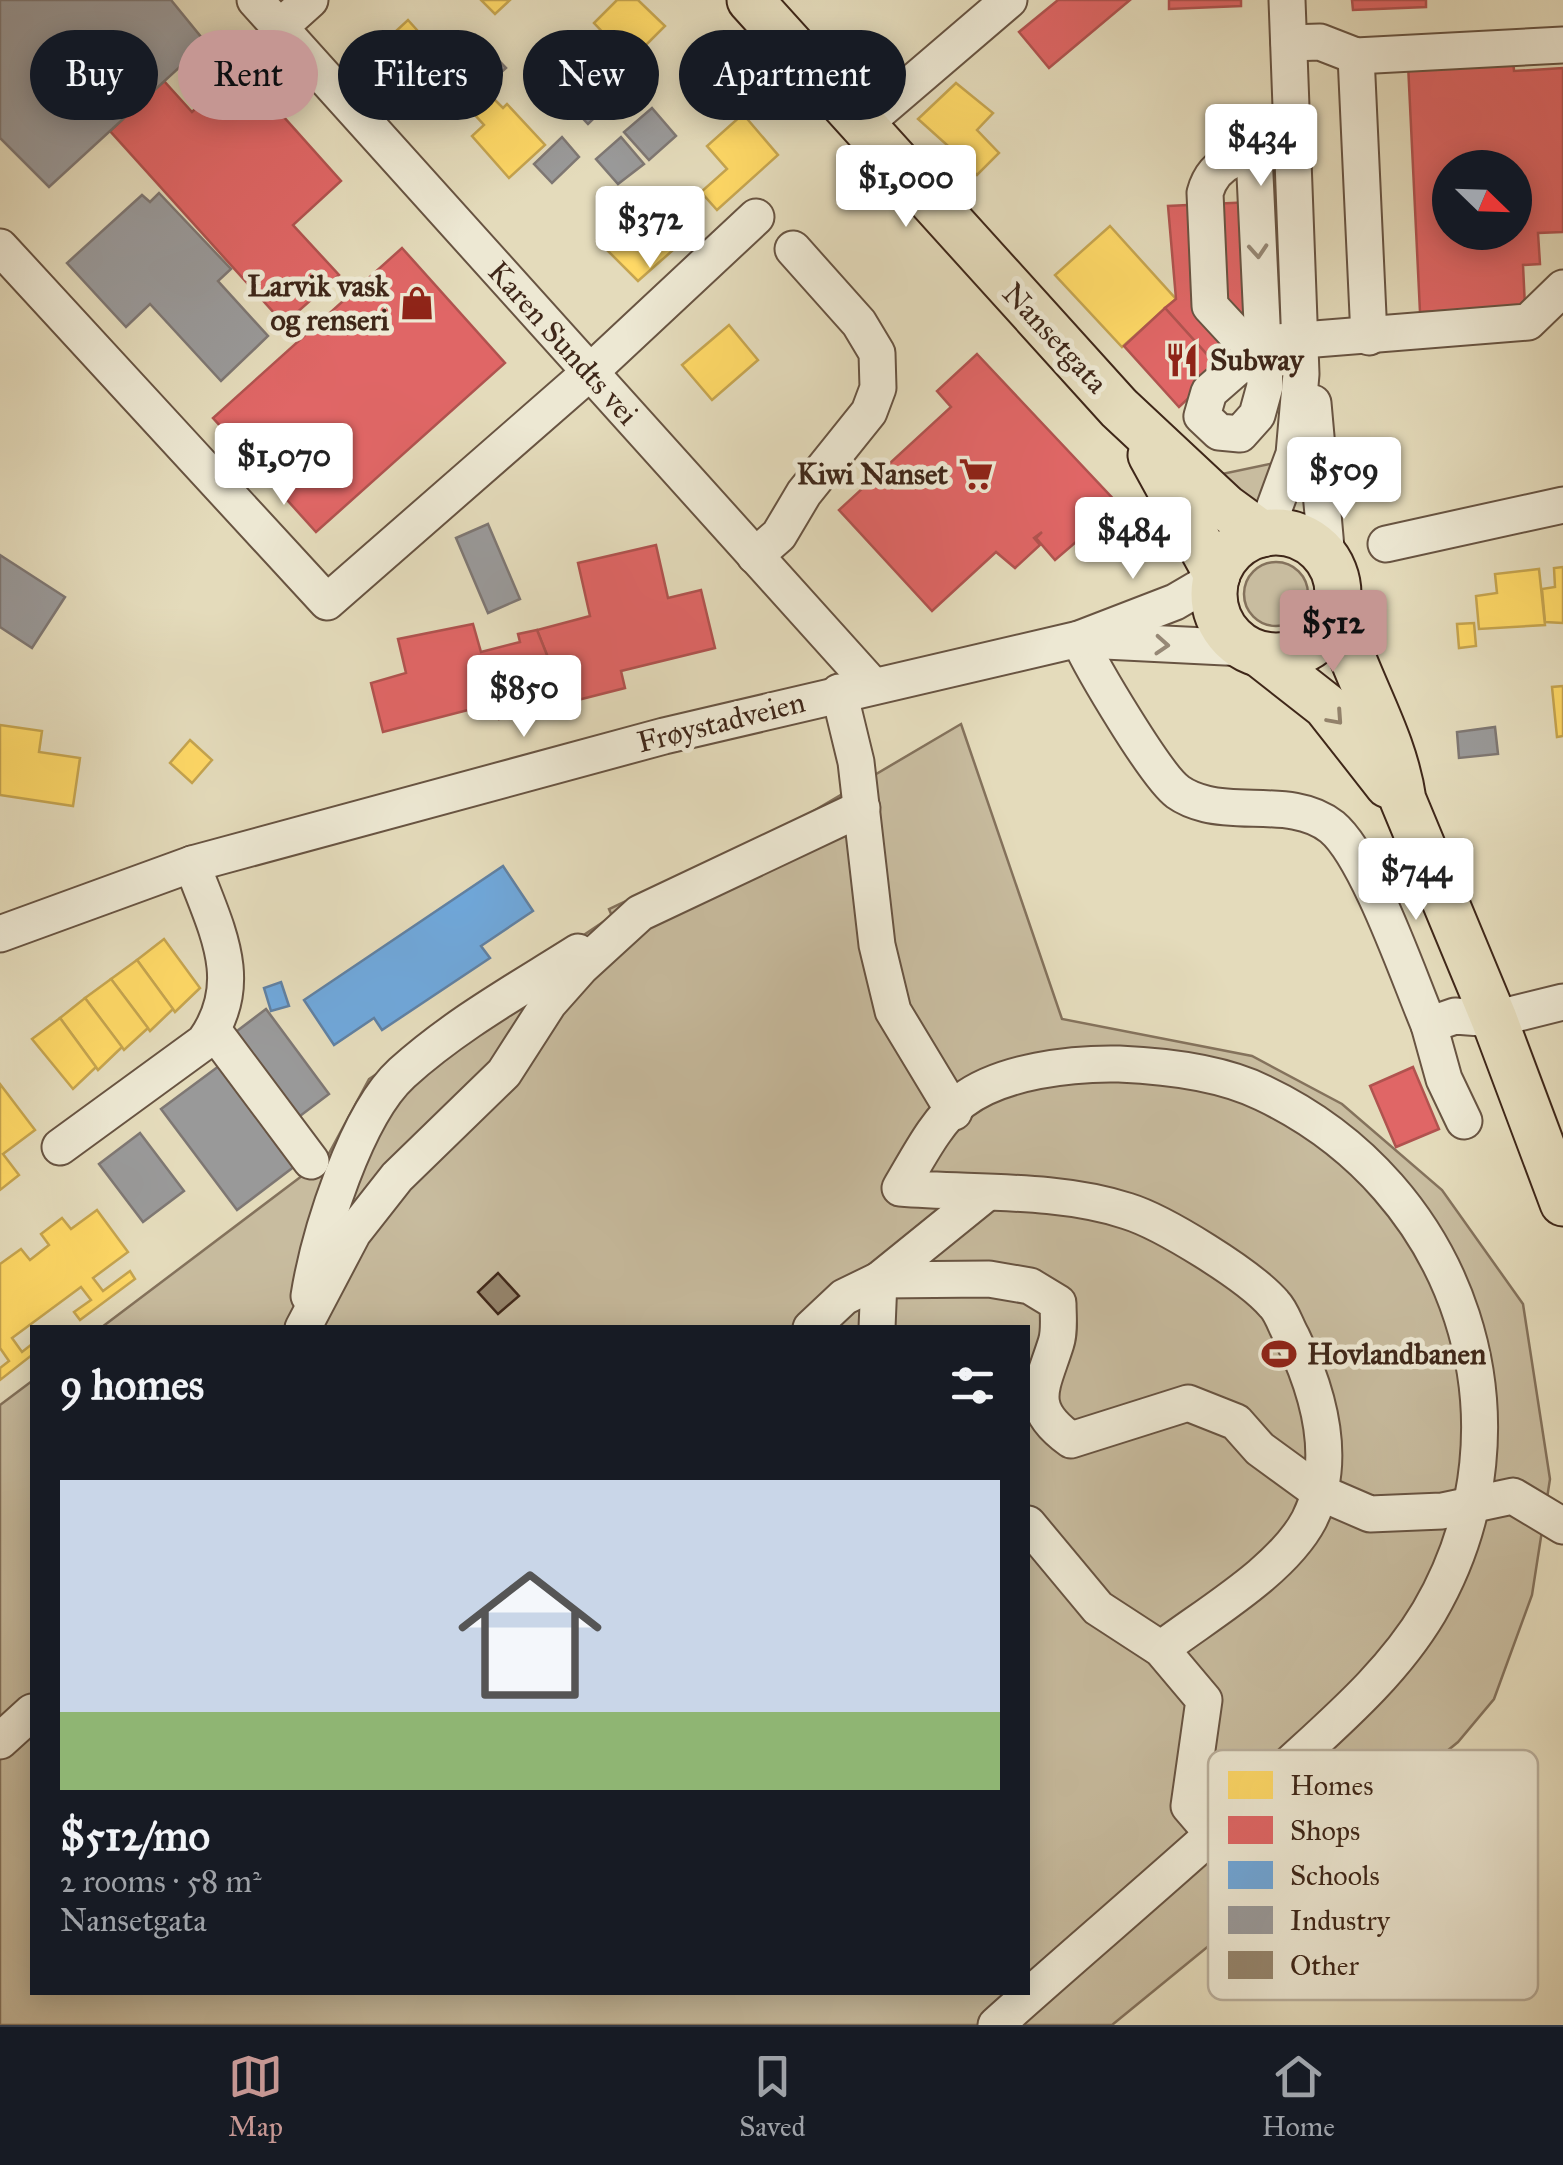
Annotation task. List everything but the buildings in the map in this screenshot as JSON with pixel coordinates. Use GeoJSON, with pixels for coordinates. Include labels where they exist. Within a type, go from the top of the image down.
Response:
{"type":"FeatureCollection","features":[{"type":"Feature","properties":{"kind":"main road","name":"Nansetgata"},"geometry":{"type":"LineString","coordinates":[[750,0],[1120,408],[1225,507],[1263,533]]}},
{"type":"Feature","properties":{"kind":"main road","name":"Nansetgata"},"geometry":{"type":"LineString","coordinates":[[1120,408],[1169,483],[1216,576]]}},
{"type":"Feature","properties":{"kind":"main road"},"geometry":{"type":"LineString","coordinates":[[1253,652],[1296,653],[1317,641],[1334,617],[1338,592],[1327,559],[1300,537],[1263,533],[1242,542],[1216,576],[1216,610],[1226,632],[1253,652],[1326,706],[1382,780],[1403,800]]}},
{"type":"Feature","properties":{"kind":"main road"},"geometry":{"type":"LineString","coordinates":[[1336,604],[1341,632],[1399,770],[1403,800],[1494,1019],[1563,1203]]}},
{"type":"Feature","properties":{"kind":"street","name":"Karen Sundts vei"},"geometry":{"type":"LineString","coordinates":[[255,0],[755,556],[856,688]]}},
{"type":"Feature","properties":{"kind":"street"},"geometry":{"type":"LineString","coordinates":[[280,27],[310,0]]}},
{"type":"Feature","properties":{"kind":"street"},"geometry":{"type":"LineString","coordinates":[[863,125],[1008,0]]}},
{"type":"Feature","properties":{"kind":"street"},"geometry":{"type":"LineString","coordinates":[[1263,533],[1294,454],[1301,357],[1286,0]]}},
{"type":"Feature","properties":{"kind":"street"},"geometry":{"type":"LineString","coordinates":[[1289,43],[1320,42],[1356,56],[1563,45]]}},
{"type":"Feature","properties":{"kind":"street"},"geometry":{"type":"LineString","coordinates":[[1356,56],[1369,337]]}},
{"type":"Feature","properties":{"kind":"street"},"geometry":{"type":"LineString","coordinates":[[1292,150],[1225,162],[1210,175],[1205,193],[1210,306],[1236,334],[1301,357],[1369,337],[1528,322],[1563,288]]}},
{"type":"Feature","properties":{"kind":"street"},"geometry":{"type":"LineString","coordinates":[[1254,154],[1264,344]]}},
{"type":"Feature","properties":{"kind":"street"},"geometry":{"type":"LineString","coordinates":[[0,247],[327,602],[589,373],[756,217]]}},
{"type":"Feature","properties":{"kind":"street"},"geometry":{"type":"LineString","coordinates":[[755,556],[779,535],[804,493],[869,412],[878,388],[878,353],[858,324],[792,249]]}},
{"type":"Feature","properties":{"kind":"street"},"geometry":{"type":"LineString","coordinates":[[1301,357],[1314,405],[1327,559]]}},
{"type":"Feature","properties":{"kind":"street"},"geometry":{"type":"LineString","coordinates":[[1386,544],[1563,505]]}},
{"type":"Feature","properties":{"kind":"street","name":"Frøystadveien"},"geometry":{"type":"LineString","coordinates":[[0,934],[192,864],[856,688],[1079,640],[1175,602],[1216,576]]}},
{"type":"Feature","properties":{"kind":"street"},"geometry":{"type":"LineString","coordinates":[[1079,640],[1094,672],[1179,792],[1207,804],[1280,809],[1332,826],[1349,847],[1429,1025],[1444,1079],[1464,1121]]}},
{"type":"Feature","properties":{"kind":"street","name":"Frøystadveien"},"geometry":{"type":"LineString","coordinates":[[1079,640],[1253,652]]}},
{"type":"Feature","properties":{"kind":"street"},"geometry":{"type":"LineString","coordinates":[[856,688],[862,808],[878,945],[894,1011],[954,1112]]}},
{"type":"Feature","properties":{"kind":"street"},"geometry":{"type":"LineString","coordinates":[[304,1325],[317,1245],[370,1118],[399,1075],[472,1019],[640,913],[862,808]]}},
{"type":"Feature","properties":{"kind":"street"},"geometry":{"type":"LineString","coordinates":[[60,1147],[204,1042],[226,1003],[226,960],[192,864]]}},
{"type":"Feature","properties":{"kind":"street"},"geometry":{"type":"LineString","coordinates":[[305,1325],[353,1233],[397,1177],[504,1073],[549,1003],[640,913]]}},
{"type":"Feature","properties":{"kind":"street"},"geometry":{"type":"LineString","coordinates":[[1429,1025],[1456,1016],[1494,1019],[1563,1002]]}},
{"type":"Feature","properties":{"kind":"street"},"geometry":{"type":"LineString","coordinates":[[213,1030],[311,1161]]}},
{"type":"Feature","properties":{"kind":"street"},"geometry":{"type":"LineString","coordinates":[[1161,1649],[1285,1554],[1309,1520],[1319,1492],[1324,1457],[1321,1418],[1307,1369],[1275,1304],[1209,1254],[1128,1211],[1055,1197],[900,1188],[962,1101],[1037,1068],[1096,1064],[1168,1066],[1262,1092],[1347,1145],[1403,1198],[1452,1280],[1474,1356],[1482,1451],[1462,1547],[1401,1653],[1363,1696],[1304,1750]]}},
{"type":"Feature","properties":{"kind":"street"},"geometry":{"type":"LineString","coordinates":[[814,1325],[844,1297],[879,1280],[984,1195]]}},
{"type":"Feature","properties":{"kind":"street"},"geometry":{"type":"LineString","coordinates":[[879,1280],[989,1279],[1030,1286],[1058,1303],[1058,1338],[1038,1391],[1049,1424],[1071,1440],[1188,1403],[1236,1422],[1260,1448],[1319,1492],[1370,1514],[1442,1511],[1474,1501],[1514,1496],[1563,1526]]}},
{"type":"Feature","properties":{"kind":"street"},"geometry":{"type":"LineString","coordinates":[[877,1325],[879,1280]]}},
{"type":"Feature","properties":{"kind":"street"},"geometry":{"type":"LineString","coordinates":[[1030,1526],[1098,1608],[1161,1649],[1204,1700],[1189,1806],[1208,1828]]}},
{"type":"Feature","properties":{"kind":"street"},"geometry":{"type":"LineString","coordinates":[[0,1742],[30,1714]]}},
{"type":"Feature","properties":{"kind":"street"},"geometry":{"type":"LineString","coordinates":[[996,2025],[1208,1838]]}},
{"type":"Feature","properties":{"kind":"shaded area"},"geometry":{"type":"Polygon","coordinates":[[[1274,463],[1260,501],[1251,504],[1222,474],[1274,463]]]}},
{"type":"Feature","properties":{"kind":"shaded area"},"geometry":{"type":"Polygon","coordinates":[[[1276,562],[1298,572],[1308,594],[1298,616],[1276,626],[1254,616],[1244,594],[1254,572],[1276,562]]]}},
{"type":"Feature","properties":{"kind":"shaded area","name":"Hovlandbanen"},"geometry":{"type":"Polygon","coordinates":[[[961,724],[1062,1019],[1252,1056],[1342,1104],[1442,1190],[1523,1304],[1550,1479],[1532,1595],[1494,1699],[1448,1750],[1208,1750],[1208,1946],[1112,2025],[0,2025],[0,1405],[30,1382],[30,1995],[1030,1995],[1030,1325],[105,1325],[327,1157],[369,1079],[612,916],[609,909],[805,816],[961,724]]]}},
{"type":"Feature","properties":{"kind":"place","name":"Larvik vask og renseri"},"geometry":{"type":"Point","coordinates":[417,303]}},
{"type":"Feature","properties":{"kind":"place","name":"Subway"},"geometry":{"type":"Point","coordinates":[1182,360]}},
{"type":"Feature","properties":{"kind":"place","name":"Kiwi Nanset"},"geometry":{"type":"Point","coordinates":[976,474]}},
{"type":"Feature","properties":{"kind":"place","name":"Hovlandbanen"},"geometry":{"type":"Point","coordinates":[1279,1354]}}]}
